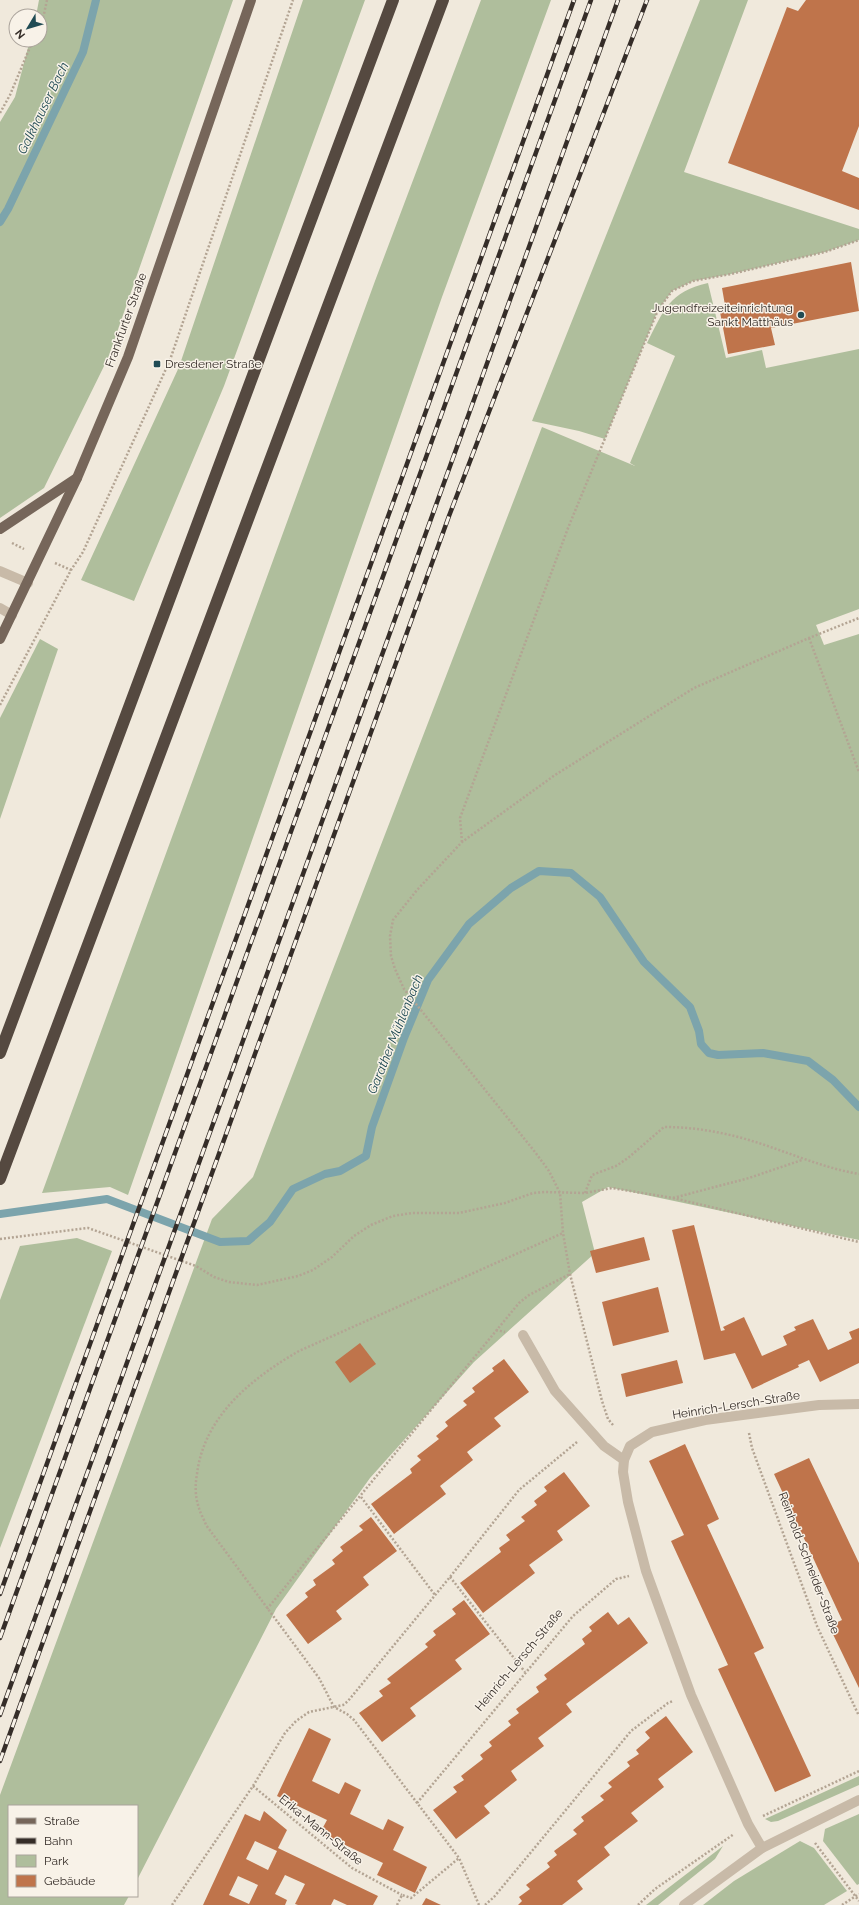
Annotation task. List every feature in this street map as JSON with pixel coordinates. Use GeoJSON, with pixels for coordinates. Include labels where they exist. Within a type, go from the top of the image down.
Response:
{"type":"FeatureCollection","features":[{"type":"Feature","properties":{"kind":"highway"},"geometry":{"type":"LineString","coordinates":[[0,1053],[393,0]]}},
{"type":"Feature","properties":{"kind":"highway"},"geometry":{"type":"LineString","coordinates":[[0,1179],[444,0]]}},
{"type":"Feature","properties":{"kind":"main road","name":"Frankfurter Straße"},"geometry":{"type":"LineString","coordinates":[[0,639],[77,478],[128,357],[251,0]]}},
{"type":"Feature","properties":{"kind":"main road"},"geometry":{"type":"LineString","coordinates":[[0,529],[77,478]]}},
{"type":"Feature","properties":{"kind":"street"},"geometry":{"type":"LineString","coordinates":[[0,571],[28,583]]}},
{"type":"Feature","properties":{"kind":"street"},"geometry":{"type":"LineString","coordinates":[[0,608],[12,615]]}},
{"type":"Feature","properties":{"kind":"street"},"geometry":{"type":"LineString","coordinates":[[523,1335],[555,1391],[604,1446],[624,1460]]}},
{"type":"Feature","properties":{"kind":"street","name":"Heinrich-Lersch-Straße"},"geometry":{"type":"LineString","coordinates":[[630,1446],[652,1432],[705,1420],[820,1405],[859,1404]]}},
{"type":"Feature","properties":{"kind":"street"},"geometry":{"type":"LineString","coordinates":[[630,1446],[624,1460],[623,1472],[628,1502],[646,1571],[691,1695],[748,1824],[762,1848]]}},
{"type":"Feature","properties":{"kind":"street"},"geometry":{"type":"LineString","coordinates":[[684,1905],[762,1848],[859,1800]]}},
{"type":"Feature","properties":{"kind":"path"},"geometry":{"type":"LineString","coordinates":[[0,705],[71,570],[83,552],[170,360],[293,0]]}},
{"type":"Feature","properties":{"kind":"path"},"geometry":{"type":"LineString","coordinates":[[0,113],[10,95],[30,48]]}},
{"type":"Feature","properties":{"kind":"path"},"geometry":{"type":"LineString","coordinates":[[462,842],[460,818],[568,528],[658,310],[672,291],[693,281],[810,256],[859,240]]}},
{"type":"Feature","properties":{"kind":"path"},"geometry":{"type":"LineString","coordinates":[[630,1446],[608,1419],[570,1274],[563,1233],[560,1192],[549,1171],[535,1152],[404,989],[391,956],[390,936],[393,920],[417,890],[462,842],[555,775],[694,688],[859,618]]}},
{"type":"Feature","properties":{"kind":"path"},"geometry":{"type":"LineString","coordinates":[[809,638],[859,772]]}},
{"type":"Feature","properties":{"kind":"path"},"geometry":{"type":"LineString","coordinates":[[585,1193],[592,1176],[616,1166],[628,1158],[664,1127],[688,1127],[742,1138],[802,1160],[859,1174]]}},
{"type":"Feature","properties":{"kind":"path"},"geometry":{"type":"LineString","coordinates":[[673,1198],[749,1178],[802,1160]]}},
{"type":"Feature","properties":{"kind":"path"},"geometry":{"type":"LineString","coordinates":[[0,1239],[88,1228],[196,1266],[214,1277],[229,1282],[257,1285],[298,1276],[313,1270],[332,1257],[354,1236],[371,1225],[392,1216],[412,1213],[459,1213],[545,1192],[585,1193],[612,1188],[673,1198],[859,1242]]}},
{"type":"Feature","properties":{"kind":"path"},"geometry":{"type":"LineString","coordinates":[[480,1905],[459,1858],[354,1720],[347,1714],[334,1707],[319,1678],[206,1525],[198,1507],[195,1486],[198,1464],[204,1447],[222,1413],[238,1395],[257,1378],[299,1351],[563,1233]]}},
{"type":"Feature","properties":{"kind":"path"},"geometry":{"type":"LineString","coordinates":[[267,1609],[519,1303],[529,1295],[570,1274]]}},
{"type":"Feature","properties":{"kind":"path","name":"Reinhold-Schneider-Straße"},"geometry":{"type":"LineString","coordinates":[[745,1415],[752,1448],[817,1626],[859,1716]]}},
{"type":"Feature","properties":{"kind":"path"},"geometry":{"type":"LineString","coordinates":[[172,1905],[253,1786],[285,1733],[296,1721],[309,1712],[344,1705],[450,1577],[518,1490],[569,1447],[608,1419]]}},
{"type":"Feature","properties":{"kind":"path"},"geometry":{"type":"LineString","coordinates":[[360,1496],[435,1595]]}},
{"type":"Feature","properties":{"kind":"path","name":"Heinrich-Lersch-Straße"},"geometry":{"type":"LineString","coordinates":[[417,1803],[573,1616],[616,1579],[646,1571]]}},
{"type":"Feature","properties":{"kind":"path"},"geometry":{"type":"LineString","coordinates":[[450,1577],[525,1672]]}},
{"type":"Feature","properties":{"kind":"path"},"geometry":{"type":"LineString","coordinates":[[485,1905],[494,1897],[631,1732],[668,1703],[691,1695]]}},
{"type":"Feature","properties":{"kind":"path","name":"Erika-Mann-Straße"},"geometry":{"type":"LineString","coordinates":[[253,1786],[352,1868],[402,1895]]}},
{"type":"Feature","properties":{"kind":"path"},"geometry":{"type":"LineString","coordinates":[[802,1827],[859,1901]]}},
{"type":"Feature","properties":{"kind":"path"},"geometry":{"type":"LineString","coordinates":[[397,1905],[402,1895],[410,1898],[459,1858]]}},
{"type":"Feature","properties":{"kind":"path"},"geometry":{"type":"LineString","coordinates":[[842,1905],[859,1894]]}},
{"type":"Feature","properties":{"kind":"green space"},"geometry":{"type":"Polygon","coordinates":[[[39,0],[233,0],[108,358],[44,488],[0,518],[0,122],[15,97],[28,48],[48,48],[48,8],[38,8],[39,0]]]}},
{"type":"Feature","properties":{"kind":"green space"},"geometry":{"type":"Polygon","coordinates":[[[303,0],[365,0],[224,386],[134,601],[81,580],[179,367],[303,0]]]}},
{"type":"Feature","properties":{"kind":"green space"},"geometry":{"type":"Polygon","coordinates":[[[481,0],[551,0],[442,297],[128,1195],[110,1187],[42,1193],[375,281],[481,0]]]}},
{"type":"Feature","properties":{"kind":"green space"},"geometry":{"type":"Polygon","coordinates":[[[700,0],[748,0],[684,172],[859,229],[859,240],[825,252],[731,274],[693,281],[672,291],[658,310],[605,439],[579,431],[532,421],[700,0]]]}},
{"type":"Feature","properties":{"kind":"green space"},"geometry":{"type":"Polygon","coordinates":[[[708,283],[726,358],[762,350],[766,368],[859,349],[859,609],[816,625],[824,645],[859,634],[859,1240],[608,1187],[582,1202],[595,1253],[474,1362],[370,1478],[276,1609],[138,1878],[138,1805],[8,1805],[8,1897],[128,1897],[124,1905],[0,1905],[0,1795],[212,1219],[253,1177],[542,427],[635,466],[630,463],[675,356],[647,343],[663,312],[669,304],[676,297],[695,287],[708,283]]]}},
{"type":"Feature","properties":{"kind":"green space"},"geometry":{"type":"Polygon","coordinates":[[[40,639],[58,649],[0,819],[0,718],[40,639]]]}},
{"type":"Feature","properties":{"kind":"green space"},"geometry":{"type":"Polygon","coordinates":[[[77,1238],[112,1251],[0,1548],[0,1300],[20,1246],[77,1238]]]}},
{"type":"Feature","properties":{"kind":"green space"},"geometry":{"type":"Polygon","coordinates":[[[859,1776],[859,1785],[778,1821],[771,1822],[765,1819],[859,1776]]]}},
{"type":"Feature","properties":{"kind":"green space"},"geometry":{"type":"Polygon","coordinates":[[[859,1814],[859,1884],[857,1885],[823,1841],[825,1829],[859,1814]]]}},
{"type":"Feature","properties":{"kind":"green space"},"geometry":{"type":"Polygon","coordinates":[[[800,1841],[814,1848],[847,1891],[824,1905],[703,1905],[734,1881],[800,1841]]]}},
{"type":"Feature","properties":{"kind":"green space"},"geometry":{"type":"Polygon","coordinates":[[[723,1846],[715,1859],[658,1905],[646,1905],[723,1846]]]}},
{"type":"Feature","properties":{"kind":"building"},"geometry":{"type":"Polygon","coordinates":[[[806,0],[859,0],[859,126],[842,171],[859,178],[859,210],[728,163],[787,7],[798,11],[806,0]]]}},
{"type":"Feature","properties":{"kind":"building"},"geometry":{"type":"Polygon","coordinates":[[[851,262],[859,311],[771,328],[775,345],[728,354],[720,312],[726,311],[722,288],[851,262]]]}},
{"type":"Feature","properties":{"kind":"building"},"geometry":{"type":"Polygon","coordinates":[[[694,1225],[721,1331],[725,1330],[723,1327],[744,1317],[762,1356],[787,1345],[783,1336],[796,1330],[794,1327],[813,1319],[828,1350],[852,1339],[849,1332],[859,1328],[859,1363],[820,1382],[809,1360],[798,1365],[799,1367],[752,1389],[735,1353],[704,1360],[672,1230],[694,1225]]]}},
{"type":"Feature","properties":{"kind":"building"},"geometry":{"type":"Polygon","coordinates":[[[644,1237],[650,1260],[596,1273],[590,1251],[644,1237]]]}},
{"type":"Feature","properties":{"kind":"building"},"geometry":{"type":"Polygon","coordinates":[[[658,1287],[669,1332],[613,1346],[602,1302],[658,1287]]]}},
{"type":"Feature","properties":{"kind":"building"},"geometry":{"type":"Polygon","coordinates":[[[360,1343],[376,1364],[350,1383],[335,1362],[360,1343]]]}},
{"type":"Feature","properties":{"kind":"building"},"geometry":{"type":"Polygon","coordinates":[[[504,1359],[529,1392],[494,1418],[501,1426],[467,1452],[473,1460],[440,1486],[446,1494],[394,1534],[371,1504],[412,1473],[410,1469],[421,1460],[417,1456],[439,1439],[436,1436],[448,1426],[445,1422],[467,1405],[463,1401],[475,1392],[472,1388],[494,1371],[492,1368],[504,1359]]]}},
{"type":"Feature","properties":{"kind":"building"},"geometry":{"type":"Polygon","coordinates":[[[677,1360],[683,1383],[626,1397],[621,1374],[677,1360]]]}},
{"type":"Feature","properties":{"kind":"building"},"geometry":{"type":"Polygon","coordinates":[[[685,1444],[719,1519],[707,1525],[764,1648],[754,1653],[811,1776],[775,1792],[718,1669],[728,1665],[671,1541],[684,1535],[649,1461],[685,1444]]]}},
{"type":"Feature","properties":{"kind":"building"},"geometry":{"type":"Polygon","coordinates":[[[809,1458],[859,1563],[859,1688],[829,1626],[842,1620],[774,1474],[809,1458]]]}},
{"type":"Feature","properties":{"kind":"building"},"geometry":{"type":"Polygon","coordinates":[[[564,1472],[590,1506],[557,1531],[563,1540],[529,1565],[535,1573],[483,1613],[460,1583],[501,1552],[499,1548],[510,1540],[506,1535],[525,1521],[521,1517],[537,1505],[534,1501],[547,1491],[544,1487],[564,1472]]]}},
{"type":"Feature","properties":{"kind":"building"},"geometry":{"type":"Polygon","coordinates":[[[371,1517],[397,1551],[363,1577],[369,1585],[336,1611],[342,1619],[308,1644],[286,1615],[308,1597],[305,1593],[316,1585],[313,1580],[335,1564],[332,1560],[343,1551],[340,1547],[363,1530],[359,1526],[371,1517]]]}},
{"type":"Feature","properties":{"kind":"building"},"geometry":{"type":"Polygon","coordinates":[[[464,1600],[490,1634],[455,1660],[462,1669],[410,1708],[416,1716],[382,1742],[359,1713],[383,1696],[379,1691],[391,1683],[387,1679],[428,1647],[425,1644],[436,1635],[433,1631],[456,1614],[452,1609],[464,1600]]]}},
{"type":"Feature","properties":{"kind":"building"},"geometry":{"type":"Polygon","coordinates":[[[608,1612],[618,1625],[629,1617],[648,1643],[566,1704],[572,1712],[538,1738],[544,1746],[511,1771],[517,1780],[484,1806],[490,1813],[456,1839],[433,1810],[457,1792],[453,1787],[464,1780],[461,1776],[483,1759],[480,1755],[492,1746],[489,1742],[511,1725],[508,1721],[519,1713],[516,1709],[539,1692],[536,1687],[547,1679],[544,1675],[585,1644],[582,1639],[592,1631],[589,1627],[608,1612]]]}},
{"type":"Feature","properties":{"kind":"building"},"geometry":{"type":"Polygon","coordinates":[[[666,1716],[693,1752],[658,1779],[664,1787],[631,1813],[638,1821],[604,1847],[610,1855],[577,1881],[583,1889],[562,1905],[518,1905],[522,1901],[519,1897],[530,1889],[526,1885],[550,1867],[547,1863],[557,1855],[554,1851],[577,1834],[573,1830],[584,1821],[581,1817],[604,1800],[600,1796],[612,1787],[608,1783],[630,1766],[627,1762],[639,1754],[636,1750],[650,1738],[645,1732],[666,1716]]]}},
{"type":"Feature","properties":{"kind":"building"},"geometry":{"type":"Polygon","coordinates":[[[309,1728],[331,1739],[312,1781],[339,1794],[345,1782],[361,1790],[350,1814],[383,1830],[388,1819],[404,1827],[393,1850],[427,1867],[415,1893],[377,1875],[383,1863],[320,1833],[327,1820],[277,1796],[309,1728]]]}},
{"type":"Feature","properties":{"kind":"building"},"geometry":{"type":"Polygon","coordinates":[[[264,1811],[287,1830],[278,1848],[378,1896],[373,1905],[347,1905],[334,1899],[331,1905],[295,1904],[305,1884],[285,1875],[275,1894],[287,1900],[285,1905],[203,1905],[245,1814],[260,1821],[264,1811]],[[255,1841],[246,1859],[268,1870],[277,1851],[255,1841]],[[238,1876],[229,1895],[249,1904],[258,1885],[238,1876]]]}},
{"type":"Feature","properties":{"kind":"building"},"geometry":{"type":"Polygon","coordinates":[[[426,1898],[441,1905],[422,1905],[426,1898]]]}},
{"type":"Feature","properties":{"kind":"waterway","name":"Galkhauser Bach"},"geometry":{"type":"LineString","coordinates":[[0,222],[8,209],[83,52],[96,0]]}},
{"type":"Feature","properties":{"kind":"waterway","name":"Garather Mühlenbach"},"geometry":{"type":"LineString","coordinates":[[0,1214],[107,1199],[220,1242],[248,1241],[270,1222],[293,1189],[325,1174],[340,1171],[366,1156],[372,1127],[404,1038],[428,980],[469,924],[511,888],[539,871],[571,873],[600,897],[644,962],[690,1007],[699,1031],[701,1044],[709,1053],[718,1055],[763,1053],[808,1061],[833,1080],[859,1107]]}},
{"type":"Feature","properties":{"kind":"railway"},"geometry":{"type":"LineString","coordinates":[[0,1594],[574,0]]}},
{"type":"Feature","properties":{"kind":"railway"},"geometry":{"type":"LineString","coordinates":[[0,1638],[591,0]]}},
{"type":"Feature","properties":{"kind":"railway"},"geometry":{"type":"LineString","coordinates":[[0,1715],[618,0]]}},
{"type":"Feature","properties":{"kind":"railway"},"geometry":{"type":"LineString","coordinates":[[0,1761],[449,516],[647,0]]}},
{"type":"Feature","properties":{"kind":"place","name":"Jugendfreizeiteinrichtung Sankt Matthäus"},"geometry":{"type":"Point","coordinates":[801,315]}},
{"type":"Feature","properties":{"kind":"place","name":"Dresdener Straße"},"geometry":{"type":"Point","coordinates":[157,364]}}]}
